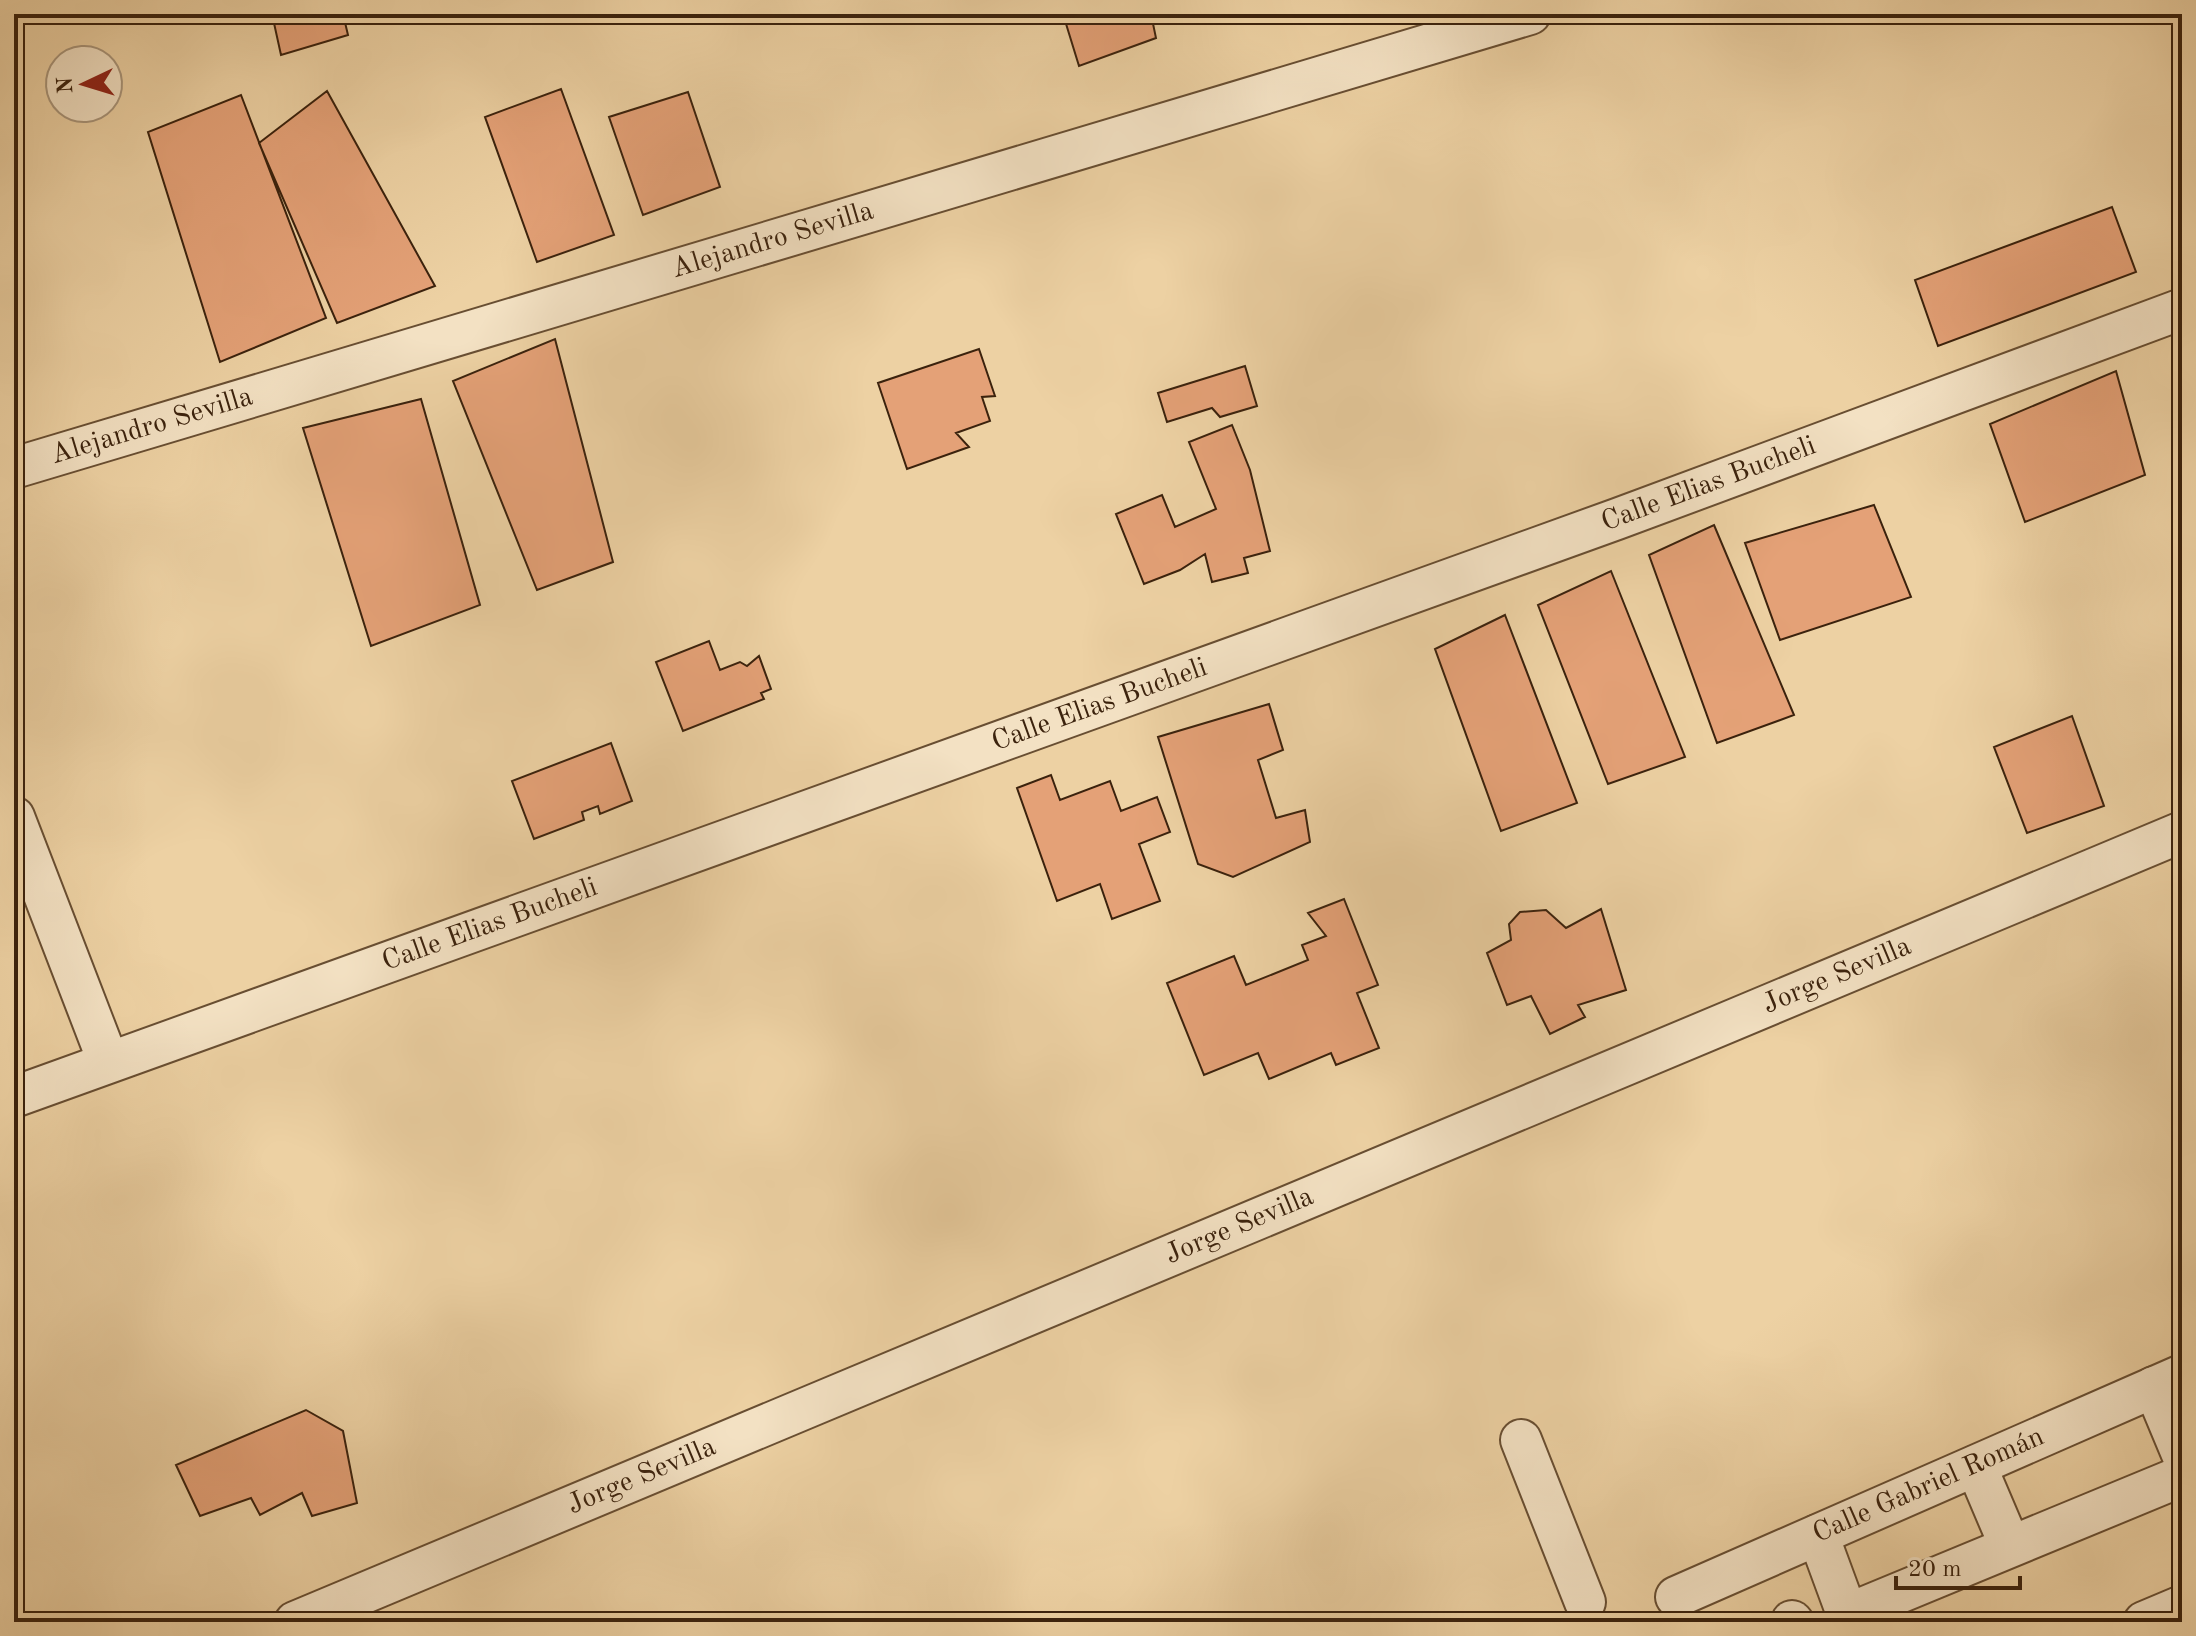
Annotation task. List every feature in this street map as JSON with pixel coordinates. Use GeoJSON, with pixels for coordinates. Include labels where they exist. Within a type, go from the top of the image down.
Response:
{"type":"FeatureCollection","features":[{"type":"Feature","properties":{"kind":"street","name":"Alejandro Sevilla"},"geometry":{"type":"LineString","coordinates":[[14,468],[1530,14]]}},
{"type":"Feature","properties":{"kind":"street","name":"Calle Elias Bucheli"},"geometry":{"type":"LineString","coordinates":[[14,1097],[1602,525],[2182,309]]}},
{"type":"Feature","properties":{"kind":"street"},"geometry":{"type":"LineString","coordinates":[[14,817],[108,1061]]}},
{"type":"Feature","properties":{"kind":"street","name":"Jorge Sevilla"},"geometry":{"type":"LineString","coordinates":[[295,1622],[2182,832]]}},
{"type":"Feature","properties":{"kind":"street"},"geometry":{"type":"LineString","coordinates":[[2168,1381],[2182,1454]]}},
{"type":"Feature","properties":{"kind":"street","name":"Calle Gabriel Román"},"geometry":{"type":"LineString","coordinates":[[1676,1597],[2168,1381]]}},
{"type":"Feature","properties":{"kind":"street"},"geometry":{"type":"LineString","coordinates":[[1521,1440],[1585,1602]]}},
{"type":"Feature","properties":{"kind":"street"},"geometry":{"type":"LineString","coordinates":[[1976,1466],[2010,1546]]}},
{"type":"Feature","properties":{"kind":"street"},"geometry":{"type":"LineString","coordinates":[[1818,1535],[1849,1618],[2010,1546],[2182,1476]]}},
{"type":"Feature","properties":{"kind":"street"},"geometry":{"type":"LineString","coordinates":[[2144,1622],[2182,1606]]}},
{"type":"Feature","properties":{"kind":"building"},"geometry":{"type":"Polygon","coordinates":[[[272,14],[343,14],[348,35],[281,55],[272,14]]]}},
{"type":"Feature","properties":{"kind":"building"},"geometry":{"type":"Polygon","coordinates":[[[1063,14],[1151,14],[1156,38],[1079,66],[1063,14]]]}},
{"type":"Feature","properties":{"kind":"building"},"geometry":{"type":"Polygon","coordinates":[[[561,89],[614,235],[537,262],[485,117],[561,89]]]}},
{"type":"Feature","properties":{"kind":"building"},"geometry":{"type":"Polygon","coordinates":[[[327,91],[435,286],[337,323],[259,143],[327,91]]]}},
{"type":"Feature","properties":{"kind":"building"},"geometry":{"type":"Polygon","coordinates":[[[688,92],[720,187],[643,215],[609,117],[688,92]]]}},
{"type":"Feature","properties":{"kind":"building"},"geometry":{"type":"Polygon","coordinates":[[[241,95],[326,318],[220,362],[148,132],[241,95]]]}},
{"type":"Feature","properties":{"kind":"building"},"geometry":{"type":"Polygon","coordinates":[[[2112,207],[2136,272],[1938,346],[1915,280],[2112,207]]]}},
{"type":"Feature","properties":{"kind":"building"},"geometry":{"type":"Polygon","coordinates":[[[555,339],[613,562],[537,590],[453,381],[555,339]]]}},
{"type":"Feature","properties":{"kind":"building"},"geometry":{"type":"Polygon","coordinates":[[[979,349],[995,396],[982,397],[990,421],[956,433],[969,447],[907,469],[878,383],[979,349]]]}},
{"type":"Feature","properties":{"kind":"building"},"geometry":{"type":"Polygon","coordinates":[[[1245,366],[1257,406],[1220,417],[1212,408],[1167,422],[1158,393],[1245,366]]]}},
{"type":"Feature","properties":{"kind":"building"},"geometry":{"type":"Polygon","coordinates":[[[2116,371],[2145,475],[2025,522],[1990,424],[2116,371]]]}},
{"type":"Feature","properties":{"kind":"building"},"geometry":{"type":"Polygon","coordinates":[[[421,399],[480,605],[371,646],[303,428],[421,399]]]}},
{"type":"Feature","properties":{"kind":"building"},"geometry":{"type":"Polygon","coordinates":[[[1232,425],[1250,470],[1270,551],[1244,558],[1248,573],[1212,582],[1205,554],[1180,570],[1144,584],[1116,514],[1162,495],[1175,527],[1216,509],[1189,442],[1232,425]]]}},
{"type":"Feature","properties":{"kind":"building"},"geometry":{"type":"Polygon","coordinates":[[[1874,505],[1911,597],[1780,640],[1745,543],[1874,505]]]}},
{"type":"Feature","properties":{"kind":"building"},"geometry":{"type":"Polygon","coordinates":[[[1714,525],[1794,715],[1717,743],[1649,555],[1714,525]]]}},
{"type":"Feature","properties":{"kind":"building"},"geometry":{"type":"Polygon","coordinates":[[[1611,571],[1685,757],[1608,784],[1538,605],[1611,571]]]}},
{"type":"Feature","properties":{"kind":"building"},"geometry":{"type":"Polygon","coordinates":[[[1505,615],[1577,803],[1501,831],[1435,649],[1505,615]]]}},
{"type":"Feature","properties":{"kind":"building"},"geometry":{"type":"Polygon","coordinates":[[[709,641],[720,670],[740,662],[747,666],[759,656],[771,689],[761,693],[764,699],[683,731],[656,662],[709,641]]]}},
{"type":"Feature","properties":{"kind":"building"},"geometry":{"type":"Polygon","coordinates":[[[1269,704],[1283,750],[1258,760],[1276,818],[1305,810],[1310,842],[1233,877],[1198,864],[1158,737],[1269,704]]]}},
{"type":"Feature","properties":{"kind":"building"},"geometry":{"type":"Polygon","coordinates":[[[2072,716],[2104,806],[2027,833],[1994,747],[2072,716]]]}},
{"type":"Feature","properties":{"kind":"building"},"geometry":{"type":"Polygon","coordinates":[[[611,743],[632,801],[600,814],[598,806],[582,812],[584,820],[534,839],[512,781],[611,743]]]}},
{"type":"Feature","properties":{"kind":"building"},"geometry":{"type":"Polygon","coordinates":[[[1051,775],[1060,800],[1110,781],[1121,811],[1157,797],[1170,832],[1139,844],[1160,901],[1112,919],[1100,884],[1057,901],[1017,788],[1051,775]]]}},
{"type":"Feature","properties":{"kind":"building"},"geometry":{"type":"Polygon","coordinates":[[[1344,899],[1378,985],[1357,993],[1379,1048],[1336,1065],[1331,1053],[1269,1079],[1258,1053],[1204,1075],[1167,983],[1234,956],[1246,985],[1308,960],[1302,945],[1326,936],[1308,913],[1344,899]]]}},
{"type":"Feature","properties":{"kind":"building"},"geometry":{"type":"Polygon","coordinates":[[[1601,909],[1626,990],[1578,1005],[1585,1017],[1550,1034],[1531,996],[1507,1005],[1487,953],[1511,940],[1509,924],[1520,912],[1546,910],[1566,928],[1601,909]]]}},
{"type":"Feature","properties":{"kind":"building"},"geometry":{"type":"Polygon","coordinates":[[[306,1410],[343,1431],[357,1503],[312,1516],[302,1493],[260,1515],[251,1498],[200,1516],[176,1465],[306,1410]]]}}]}
